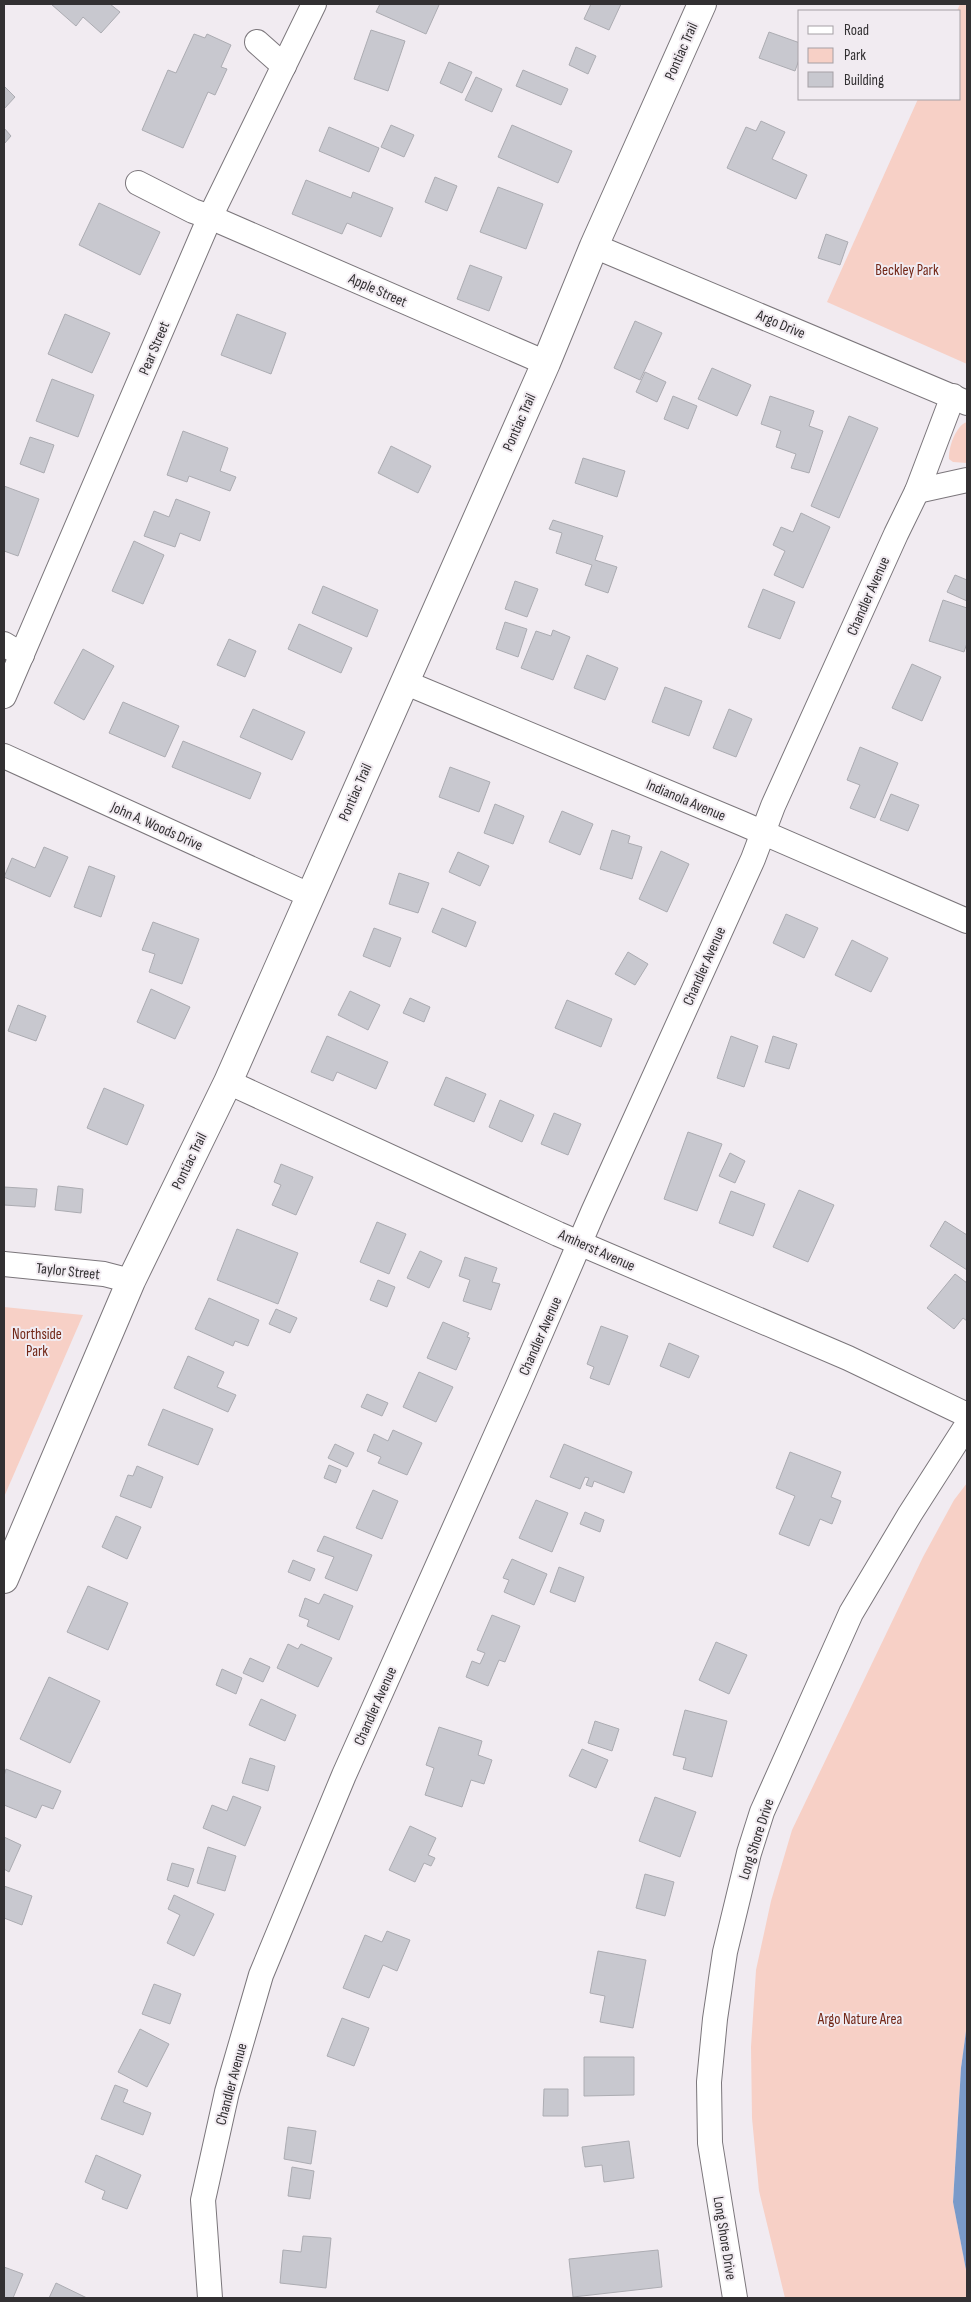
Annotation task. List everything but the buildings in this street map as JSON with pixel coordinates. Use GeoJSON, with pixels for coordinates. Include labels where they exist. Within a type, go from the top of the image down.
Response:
{"type":"FeatureCollection","features":[{"type":"Feature","properties":{"kind":"main road","name":"Pontiac Trail"},"geometry":{"type":"LineString","coordinates":[[4,1579],[131,1281],[228,1082],[309,895],[546,363],[594,246],[702,4]]}},
{"type":"Feature","properties":{"kind":"street","name":"Pear Street"},"geometry":{"type":"LineString","coordinates":[[4,696],[13,649],[210,217],[314,4]]}},
{"type":"Feature","properties":{"kind":"street"},"geometry":{"type":"LineString","coordinates":[[257,42],[284,66]]}},
{"type":"Feature","properties":{"kind":"street","name":"Apple Street"},"geometry":{"type":"LineString","coordinates":[[138,184],[193,212],[210,217],[546,363]]}},
{"type":"Feature","properties":{"kind":"street","name":"Argo Drive"},"geometry":{"type":"LineString","coordinates":[[594,246],[960,399]]}},
{"type":"Feature","properties":{"kind":"street","name":"Chandler Avenue"},"geometry":{"type":"LineString","coordinates":[[210,2298],[203,2200],[227,2092],[261,1974],[344,1775],[764,833],[773,806],[896,534],[960,399]]}},
{"type":"Feature","properties":{"kind":"street"},"geometry":{"type":"LineString","coordinates":[[918,491],[967,480]]}},
{"type":"Feature","properties":{"kind":"street","name":"Indianola Avenue"},"geometry":{"type":"LineString","coordinates":[[404,682],[764,833],[967,921]]}},
{"type":"Feature","properties":{"kind":"street","name":"John A. Woods Drive"},"geometry":{"type":"LineString","coordinates":[[4,756],[309,895]]}},
{"type":"Feature","properties":{"kind":"street","name":"Amherst Avenue"},"geometry":{"type":"LineString","coordinates":[[228,1082],[580,1243],[848,1358],[967,1415]]}},
{"type":"Feature","properties":{"kind":"street","name":"Taylor Street"},"geometry":{"type":"LineString","coordinates":[[4,1264],[104,1274],[131,1281]]}},
{"type":"Feature","properties":{"kind":"street","name":"Long Shore Drive"},"geometry":{"type":"LineString","coordinates":[[735,2298],[710,2142],[709,2082],[715,2019],[725,1952],[749,1853],[762,1812],[851,1613],[910,1514],[967,1425]]}},
{"type":"Feature","properties":{"kind":"green space","name":"Beckley Park"},"geometry":{"type":"Polygon","coordinates":[[[960,4],[967,4],[967,364],[827,302],[918,100],[961,100],[961,10],[957,10],[960,4]]]}},
{"type":"Feature","properties":{"kind":"green space"},"geometry":{"type":"Polygon","coordinates":[[[967,422],[967,463],[953,462],[949,459],[951,443],[959,428],[967,422]]]}},
{"type":"Feature","properties":{"kind":"green space","name":"Northside Park"},"geometry":{"type":"Polygon","coordinates":[[[4,1307],[83,1315],[4,1497],[4,1307]]]}},
{"type":"Feature","properties":{"kind":"green space","name":"Argo Nature Area"},"geometry":{"type":"Polygon","coordinates":[[[967,1483],[967,2024],[961,2068],[953,2201],[967,2275],[967,2298],[785,2298],[759,2191],[752,2118],[751,2047],[756,1970],[771,1901],[792,1830],[923,1557],[954,1500],[967,1483]]]}},
{"type":"Feature","properties":{"kind":"water"},"geometry":{"type":"Polygon","coordinates":[[[967,2024],[967,2275],[953,2202],[961,2068],[967,2024]]]}}]}
